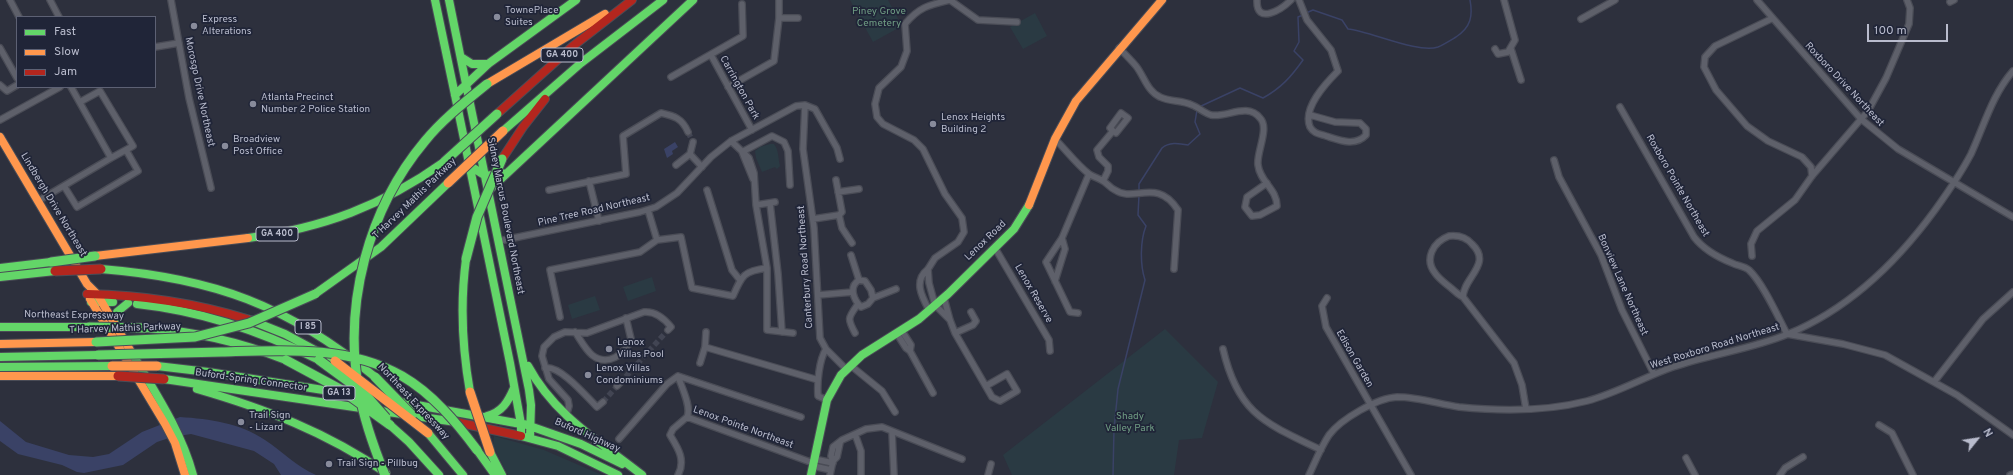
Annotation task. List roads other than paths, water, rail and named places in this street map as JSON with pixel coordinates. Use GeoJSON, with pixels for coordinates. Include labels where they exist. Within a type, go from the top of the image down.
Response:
{"type":"FeatureCollection","features":[{"type":"Feature","properties":{"kind":"main road","name":"Sidney Marcus Boulevard Northeast"},"geometry":{"type":"LineString","coordinates":[[435,0],[514,388],[530,437]]}},
{"type":"Feature","properties":{"kind":"main road","name":"Sidney Marcus Boulevard Northeast"},"geometry":{"type":"LineString","coordinates":[[449,0],[489,190],[531,405],[521,436]]}},
{"type":"Feature","properties":{"kind":"main road"},"geometry":{"type":"LineString","coordinates":[[455,95],[488,64],[576,0]]}},
{"type":"Feature","properties":{"kind":"main road"},"geometry":{"type":"LineString","coordinates":[[384,475],[363,418],[354,366],[354,315],[363,262],[375,224],[389,195],[404,168],[442,121],[487,84],[541,50],[631,0]]}},
{"type":"Feature","properties":{"kind":"main road","name":"T Harvey Mathis Parkway"},"geometry":{"type":"LineString","coordinates":[[0,268],[270,236],[310,228],[347,216],[384,200],[419,180],[444,162],[573,46],[631,0]]}},
{"type":"Feature","properties":{"kind":"main road","name":"T Harvey Mathis Parkway"},"geometry":{"type":"LineString","coordinates":[[0,344],[142,341],[195,337],[249,323],[315,294],[381,247],[543,93],[663,0]]}},
{"type":"Feature","properties":{"kind":"main road"},"geometry":{"type":"LineString","coordinates":[[489,190],[693,0]]}},
{"type":"Feature","properties":{"kind":"main road","name":"Lenox Road"},"geometry":{"type":"LineString","coordinates":[[813,466],[827,400],[836,383],[848,367],[862,355],[900,332],[944,298],[1014,230],[1029,206],[1055,139],[1076,101],[1119,48],[1162,0]]}},
{"type":"Feature","properties":{"kind":"main road"},"geometry":{"type":"LineString","coordinates":[[461,57],[472,64],[488,64]]}},
{"type":"Feature","properties":{"kind":"main road"},"geometry":{"type":"LineString","coordinates":[[502,475],[490,452],[477,417],[470,392],[461,333],[462,294],[466,259],[476,217],[502,159],[538,108],[576,67]]}},
{"type":"Feature","properties":{"kind":"main road","name":"Lindbergh Drive Northeast"},"geometry":{"type":"LineString","coordinates":[[0,137],[87,284],[156,409],[191,463],[193,475]]}},
{"type":"Feature","properties":{"kind":"main road"},"geometry":{"type":"LineString","coordinates":[[470,166],[486,176],[510,172]]}},
{"type":"Feature","properties":{"kind":"main road","name":"Northeast Expressway"},"geometry":{"type":"LineString","coordinates":[[0,277],[55,271],[101,269],[132,270],[183,278],[232,292],[259,302],[318,333],[359,362],[428,433],[463,475]]}},
{"type":"Feature","properties":{"kind":"main road"},"geometry":{"type":"LineString","coordinates":[[94,298],[128,304],[175,309],[209,316],[271,337],[319,360],[352,383],[377,403],[390,425]]}},
{"type":"Feature","properties":{"kind":"main road"},"geometry":{"type":"LineString","coordinates":[[94,298],[175,301],[226,313],[279,331],[334,362],[428,433]]}},
{"type":"Feature","properties":{"kind":"main road","name":"Lindbergh Drive Northeast"},"geometry":{"type":"LineString","coordinates":[[94,298],[115,327],[168,414],[180,447],[185,475]]}},
{"type":"Feature","properties":{"kind":"main road"},"geometry":{"type":"LineString","coordinates":[[115,327],[117,313],[120,308],[128,304]]}},
{"type":"Feature","properties":{"kind":"main road","name":"Northeast Expressway"},"geometry":{"type":"LineString","coordinates":[[0,327],[144,328],[203,334],[246,345],[286,360],[327,380],[354,397],[409,442],[439,475]]}},
{"type":"Feature","properties":{"kind":"main road"},"geometry":{"type":"LineString","coordinates":[[521,350],[539,386],[566,416],[642,475]]}},
{"type":"Feature","properties":{"kind":"main road"},"geometry":{"type":"LineString","coordinates":[[0,357],[268,351],[326,352],[355,357],[389,369],[422,389],[450,415],[495,475]]}},
{"type":"Feature","properties":{"kind":"main road","name":"Buford-Spring Connector"},"geometry":{"type":"LineString","coordinates":[[0,367],[157,366],[208,372],[484,416],[525,424]]}},
{"type":"Feature","properties":{"kind":"main road","name":"Buford-Spring Connector"},"geometry":{"type":"LineString","coordinates":[[0,376],[118,376],[164,379],[466,424],[521,436]]}},
{"type":"Feature","properties":{"kind":"main road"},"geometry":{"type":"LineString","coordinates":[[164,379],[275,412],[339,443],[390,475]]}},
{"type":"Feature","properties":{"kind":"main road"},"geometry":{"type":"LineString","coordinates":[[484,416],[495,414],[502,410],[508,403],[514,388]]}},
{"type":"Feature","properties":{"kind":"main road","name":"Buford Highway"},"geometry":{"type":"LineString","coordinates":[[525,424],[581,444],[642,475]]}},
{"type":"Feature","properties":{"kind":"main road","name":"Buford Highway"},"geometry":{"type":"LineString","coordinates":[[521,436],[530,437],[570,451],[618,475]]}},
{"type":"Feature","properties":{"kind":"street"},"geometry":{"type":"LineString","coordinates":[[10,0],[18,16]]}},
{"type":"Feature","properties":{"kind":"street"},"geometry":{"type":"LineString","coordinates":[[50,0],[58,16]]}},
{"type":"Feature","properties":{"kind":"street","name":"Morosgo Drive Northeast"},"geometry":{"type":"LineString","coordinates":[[172,0],[189,98],[211,188]]}},
{"type":"Feature","properties":{"kind":"street"},"geometry":{"type":"LineString","coordinates":[[728,87],[774,61],[779,18],[779,0]]}},
{"type":"Feature","properties":{"kind":"street"},"geometry":{"type":"LineString","coordinates":[[950,320],[932,308],[921,296],[919,284],[923,273],[928,269],[935,258],[958,242],[964,232],[962,218],[945,194],[923,149],[914,140],[883,124],[877,118],[875,104],[878,88],[901,67],[907,51],[905,24],[914,13],[926,6],[950,0],[978,20],[1017,22]]}},
{"type":"Feature","properties":{"kind":"street"},"geometry":{"type":"LineString","coordinates":[[1257,0],[1259,9],[1266,14],[1271,14],[1291,0]]}},
{"type":"Feature","properties":{"kind":"street"},"geometry":{"type":"LineString","coordinates":[[1495,49],[1500,54],[1511,49],[1515,40],[1504,0]]}},
{"type":"Feature","properties":{"kind":"street"},"geometry":{"type":"LineString","coordinates":[[1581,19],[1615,0]]}},
{"type":"Feature","properties":{"kind":"street","name":"Roxboro Drive Northeast"},"geometry":{"type":"LineString","coordinates":[[1757,0],[1771,19],[1861,119],[1898,150],[2013,217]]}},
{"type":"Feature","properties":{"kind":"street"},"geometry":{"type":"LineString","coordinates":[[1752,256],[1752,244],[1757,231],[1795,200],[1812,176],[1861,119],[1886,78],[1909,24],[1910,8],[1908,0]]}},
{"type":"Feature","properties":{"kind":"street"},"geometry":{"type":"LineString","coordinates":[[1300,2],[1307,20],[1331,50],[1338,71],[1320,90],[1314,100],[1310,115],[1310,127],[1316,134],[1337,141],[1354,142],[1366,135],[1366,129],[1360,123],[1335,122],[1310,115]]}},
{"type":"Feature","properties":{"kind":"street"},"geometry":{"type":"LineString","coordinates":[[671,77],[743,36],[742,4]]}},
{"type":"Feature","properties":{"kind":"street"},"geometry":{"type":"LineString","coordinates":[[779,18],[798,18]]}},
{"type":"Feature","properties":{"kind":"street"},"geometry":{"type":"LineString","coordinates":[[1771,19],[1715,46],[1705,57],[1704,67],[1716,90],[1747,126],[1768,141],[1802,157],[1811,167],[1812,176]]}},
{"type":"Feature","properties":{"kind":"street"},"geometry":{"type":"LineString","coordinates":[[156,47],[179,43]]}},
{"type":"Feature","properties":{"kind":"street"},"geometry":{"type":"LineString","coordinates":[[0,48],[16,76]]}},
{"type":"Feature","properties":{"kind":"street"},"geometry":{"type":"LineString","coordinates":[[1119,48],[1136,66],[1148,87],[1158,97],[1194,106],[1210,115],[1221,115],[1244,111],[1253,112],[1261,118],[1263,122],[1263,133],[1258,164],[1262,177],[1267,183],[1277,197],[1277,206],[1260,215],[1252,216],[1245,207],[1247,197],[1267,183]]}},
{"type":"Feature","properties":{"kind":"street"},"geometry":{"type":"LineString","coordinates":[[1511,49],[1521,80]]}},
{"type":"Feature","properties":{"kind":"street","name":"Carrington Park"},"geometry":{"type":"LineString","coordinates":[[711,55],[752,130]]}},
{"type":"Feature","properties":{"kind":"street","name":"West Roxboro Road Northeast"},"geometry":{"type":"LineString","coordinates":[[1310,475],[1328,436],[1337,426],[1371,406],[1388,399],[1400,397],[1459,406],[1526,409],[1587,400],[1692,361],[1787,334],[1833,310],[1881,273],[1910,241],[1953,182],[1971,152],[1992,104],[2013,71]]}},
{"type":"Feature","properties":{"kind":"street"},"geometry":{"type":"LineString","coordinates":[[0,85],[7,91],[16,86]]}},
{"type":"Feature","properties":{"kind":"street"},"geometry":{"type":"LineString","coordinates":[[0,120],[58,88]]}},
{"type":"Feature","properties":{"kind":"street"},"geometry":{"type":"LineString","coordinates":[[72,88],[112,158]]}},
{"type":"Feature","properties":{"kind":"street"},"geometry":{"type":"LineString","coordinates":[[38,201],[133,146],[100,91],[80,102]]}},
{"type":"Feature","properties":{"kind":"street"},"geometry":{"type":"LineString","coordinates":[[804,106],[815,109],[837,148],[840,160]]}},
{"type":"Feature","properties":{"kind":"street","name":"Pine Tree Road Northeast"},"geometry":{"type":"LineString","coordinates":[[499,241],[648,210],[667,201],[677,193],[702,167],[731,141],[789,108],[804,106]]}},
{"type":"Feature","properties":{"kind":"street","name":"Canterbury Road Northeast"},"geometry":{"type":"LineString","coordinates":[[804,106],[803,149],[813,219],[820,338],[826,349],[882,391],[895,412]]}},
{"type":"Feature","properties":{"kind":"street","name":"Roxboro Pointe Northeast"},"geometry":{"type":"LineString","coordinates":[[1620,107],[1694,237],[1705,249],[1743,266],[1752,274],[1772,305],[1787,334]]}},
{"type":"Feature","properties":{"kind":"street"},"geometry":{"type":"LineString","coordinates":[[549,190],[626,174],[623,136],[661,113],[675,116],[681,120],[688,132]]}},
{"type":"Feature","properties":{"kind":"street"},"geometry":{"type":"LineString","coordinates":[[1103,181],[1108,171],[1108,166],[1099,157],[1097,150],[1113,131]]}},
{"type":"Feature","properties":{"kind":"street"},"geometry":{"type":"LineString","coordinates":[[742,152],[772,136],[784,142],[788,151],[790,184]]}},
{"type":"Feature","properties":{"kind":"street"},"geometry":{"type":"LineString","coordinates":[[1055,139],[1089,174],[1103,181],[1115,190],[1121,193],[1146,192],[1167,196],[1178,210],[1174,269]]}},
{"type":"Feature","properties":{"kind":"street"},"geometry":{"type":"LineString","coordinates":[[731,141],[749,158],[766,268],[767,330],[793,333]]}},
{"type":"Feature","properties":{"kind":"street"},"geometry":{"type":"LineString","coordinates":[[676,165],[690,154],[693,142]]}},
{"type":"Feature","properties":{"kind":"street"},"geometry":{"type":"LineString","coordinates":[[64,186],[76,207],[138,171],[126,150]]}},
{"type":"Feature","properties":{"kind":"street"},"geometry":{"type":"LineString","coordinates":[[690,154],[702,167]]}},
{"type":"Feature","properties":{"kind":"street","name":"Bonview Lane Northeast"},"geometry":{"type":"LineString","coordinates":[[1554,160],[1559,177],[1601,255],[1622,310],[1654,374]]}},
{"type":"Feature","properties":{"kind":"street"},"geometry":{"type":"LineString","coordinates":[[1078,313],[1070,312],[1046,262],[1062,238],[1089,174]]}},
{"type":"Feature","properties":{"kind":"street"},"geometry":{"type":"LineString","coordinates":[[836,180],[842,212],[839,215],[842,228],[852,243]]}},
{"type":"Feature","properties":{"kind":"street"},"geometry":{"type":"LineString","coordinates":[[589,181],[599,221]]}},
{"type":"Feature","properties":{"kind":"street"},"geometry":{"type":"LineString","coordinates":[[838,192],[859,189]]}},
{"type":"Feature","properties":{"kind":"street"},"geometry":{"type":"LineString","coordinates":[[707,190],[732,270],[740,280]]}},
{"type":"Feature","properties":{"kind":"street"},"geometry":{"type":"LineString","coordinates":[[756,205],[773,202],[782,332]]}},
{"type":"Feature","properties":{"kind":"street"},"geometry":{"type":"LineString","coordinates":[[648,210],[657,240]]}},
{"type":"Feature","properties":{"kind":"street"},"geometry":{"type":"LineString","coordinates":[[813,219],[839,215]]}},
{"type":"Feature","properties":{"kind":"street"},"geometry":{"type":"LineString","coordinates":[[1463,297],[1464,285],[1477,268],[1478,255],[1474,246],[1467,240],[1459,236],[1449,236],[1440,240],[1434,247],[1430,256],[1430,266],[1438,278],[1463,297],[1514,363],[1522,385],[1526,409]]}},
{"type":"Feature","properties":{"kind":"street"},"geometry":{"type":"LineString","coordinates":[[560,317],[550,270],[640,252],[657,240],[680,237],[692,288],[733,296],[740,280],[750,270],[766,268]]}},
{"type":"Feature","properties":{"kind":"street"},"geometry":{"type":"LineString","coordinates":[[1055,281],[1065,249],[1062,238]]}},
{"type":"Feature","properties":{"kind":"street","name":"Lenox Reserve"},"geometry":{"type":"LineString","coordinates":[[995,248],[1049,340],[1050,351]]}},
{"type":"Feature","properties":{"kind":"street"},"geometry":{"type":"LineString","coordinates":[[851,255],[859,280]]}},
{"type":"Feature","properties":{"kind":"street"},"geometry":{"type":"LineString","coordinates":[[928,269],[932,308]]}},
{"type":"Feature","properties":{"kind":"street"},"geometry":{"type":"LineString","coordinates":[[873,298],[865,281],[859,280],[854,284],[853,292],[858,304],[862,307],[868,304],[873,298],[896,288]]}},
{"type":"Feature","properties":{"kind":"street"},"geometry":{"type":"LineString","coordinates":[[919,284],[929,283]]}},
{"type":"Feature","properties":{"kind":"street"},"geometry":{"type":"LineString","coordinates":[[818,295],[853,292]]}},
{"type":"Feature","properties":{"kind":"street"},"geometry":{"type":"LineString","coordinates":[[1934,382],[1982,319],[2013,292]]}},
{"type":"Feature","properties":{"kind":"street"},"geometry":{"type":"LineString","coordinates":[[944,298],[950,320],[956,333],[992,397],[1000,401],[1017,391],[1007,374],[986,386]]}},
{"type":"Feature","properties":{"kind":"street","name":"Edison Garden"},"geometry":{"type":"LineString","coordinates":[[1327,298],[1322,306],[1326,327],[1410,475]]}},
{"type":"Feature","properties":{"kind":"street"},"geometry":{"type":"LineString","coordinates":[[855,333],[848,321],[849,316],[858,304]]}},
{"type":"Feature","properties":{"kind":"street"},"geometry":{"type":"LineString","coordinates":[[566,416],[569,406],[568,400],[549,378],[545,368],[542,351],[554,337],[564,332],[587,333],[641,312],[652,311],[667,322],[671,327],[668,330]]}},
{"type":"Feature","properties":{"kind":"street"},"geometry":{"type":"LineString","coordinates":[[956,333],[973,325],[976,321],[971,312]]}},
{"type":"Feature","properties":{"kind":"street"},"geometry":{"type":"LineString","coordinates":[[575,332],[593,356],[599,359],[611,359],[625,350],[631,339],[626,318]]}},
{"type":"Feature","properties":{"kind":"street"},"geometry":{"type":"LineString","coordinates":[[700,363],[705,347],[706,332]]}},
{"type":"Feature","properties":{"kind":"street"},"geometry":{"type":"LineString","coordinates":[[900,332],[906,348],[910,351],[932,393]]}},
{"type":"Feature","properties":{"kind":"street"},"geometry":{"type":"LineString","coordinates":[[1787,334],[1843,344],[1885,355],[1957,395],[2013,435]]}},
{"type":"Feature","properties":{"kind":"street"},"geometry":{"type":"LineString","coordinates":[[705,347],[818,380]]}},
{"type":"Feature","properties":{"kind":"street"},"geometry":{"type":"LineString","coordinates":[[826,349],[822,355],[818,380],[818,396],[827,400]]}},
{"type":"Feature","properties":{"kind":"street"},"geometry":{"type":"LineString","coordinates":[[1223,349],[1229,373],[1236,388],[1257,415],[1274,427],[1321,450]]}},
{"type":"Feature","properties":{"kind":"street"},"geometry":{"type":"LineString","coordinates":[[545,368],[552,368],[561,373],[597,407],[603,402]]}},
{"type":"Feature","properties":{"kind":"street"},"geometry":{"type":"LineString","coordinates":[[678,376],[801,417]]}},
{"type":"Feature","properties":{"kind":"street"},"geometry":{"type":"LineString","coordinates":[[678,376],[688,406],[689,413],[686,417]]}},
{"type":"Feature","properties":{"kind":"street"},"geometry":{"type":"LineString","coordinates":[[619,438],[667,384],[678,376]]}},
{"type":"Feature","properties":{"kind":"street","name":"Lenox Pointe Northeast"},"geometry":{"type":"LineString","coordinates":[[678,475],[682,458],[679,449],[670,435],[673,429],[686,417],[813,466]]}},
{"type":"Feature","properties":{"kind":"street"},"geometry":{"type":"LineString","coordinates":[[1879,425],[1892,433],[1914,475]]}},
{"type":"Feature","properties":{"kind":"street"},"geometry":{"type":"LineString","coordinates":[[813,466],[830,472],[833,462],[831,456],[833,447],[866,429],[882,428],[962,458]]}},
{"type":"Feature","properties":{"kind":"street"},"geometry":{"type":"LineString","coordinates":[[892,432],[894,475]]}},
{"type":"Feature","properties":{"kind":"street"},"geometry":{"type":"LineString","coordinates":[[855,434],[861,451],[861,475]]}},
{"type":"Feature","properties":{"kind":"street"},"geometry":{"type":"LineString","coordinates":[[1780,475],[1785,468],[1803,457]]}},
{"type":"Feature","properties":{"kind":"street"},"geometry":{"type":"LineString","coordinates":[[1686,458],[1695,475]]}},
{"type":"Feature","properties":{"kind":"street"},"geometry":{"type":"LineString","coordinates":[[813,466],[833,462]]}},
{"type":"Feature","properties":{"kind":"street"},"geometry":{"type":"LineString","coordinates":[[988,475],[991,464]]}},
{"type":"Feature","properties":{"kind":"water"},"geometry":{"type":"Polygon","coordinates":[[[675,142],[678,147],[672,151],[673,154],[667,158],[664,149],[675,142]]]}},
{"type":"Feature","properties":{"kind":"water"},"geometry":{"type":"Polygon","coordinates":[[[180,417],[224,423],[255,434],[316,475],[281,475],[274,464],[254,451],[191,434],[172,437],[157,442],[123,465],[84,473],[77,472],[62,465],[18,454],[0,441],[0,421],[26,442],[69,455],[93,457],[109,454],[142,432],[180,417]]]}},
{"type":"Feature","properties":{"kind":"waterway"},"geometry":{"type":"LineString","coordinates":[[1306,13],[1313,10],[1342,20],[1348,29],[1407,45],[1429,48],[1442,45],[1456,37],[1465,29],[1471,16],[1470,0]]}},
{"type":"Feature","properties":{"kind":"waterway"},"geometry":{"type":"LineString","coordinates":[[1199,107],[1240,88],[1263,98],[1280,86],[1290,77],[1303,60],[1294,51],[1299,42],[1298,17],[1303,15]]}},
{"type":"Feature","properties":{"kind":"waterway"},"geometry":{"type":"LineString","coordinates":[[1139,191],[1139,184],[1162,148],[1174,144],[1188,145],[1200,134],[1195,122],[1197,110]]}},
{"type":"Feature","properties":{"kind":"waterway"},"geometry":{"type":"LineString","coordinates":[[1113,475],[1114,429],[1118,389],[1145,280],[1141,253],[1146,226],[1138,215],[1139,195]]}},
{"type":"Feature","properties":{"kind":"tunnel"},"geometry":{"type":"LineString","coordinates":[[688,132],[693,142]]}},
{"type":"Feature","properties":{"kind":"tunnel"},"geometry":{"type":"LineString","coordinates":[[620,383],[668,330]]}},
{"type":"Feature","properties":{"kind":"tunnel"},"geometry":{"type":"LineString","coordinates":[[603,402],[617,386]]}},
{"type":"Feature","properties":{"kind":"place","name":"TownePlace Suites"},"geometry":{"type":"Point","coordinates":[497,17]}},
{"type":"Feature","properties":{"kind":"place","name":"Express Alterations"},"geometry":{"type":"Point","coordinates":[194,26]}},
{"type":"Feature","properties":{"kind":"place","name":"Atlanta Precinct Number 2 Police Station"},"geometry":{"type":"Point","coordinates":[253,104]}},
{"type":"Feature","properties":{"kind":"place","name":"Lenox Heights Building 2"},"geometry":{"type":"Point","coordinates":[933,124]}},
{"type":"Feature","properties":{"kind":"place","name":"Broadview Post Office"},"geometry":{"type":"Point","coordinates":[225,146]}},
{"type":"Feature","properties":{"kind":"place","name":"Lenox Villas Pool"},"geometry":{"type":"Point","coordinates":[609,349]}},
{"type":"Feature","properties":{"kind":"place","name":"Lenox Villas Condominiums"},"geometry":{"type":"Point","coordinates":[588,375]}},
{"type":"Feature","properties":{"kind":"place","name":"Trail Sign - Lizard"},"geometry":{"type":"Point","coordinates":[241,422]}},
{"type":"Feature","properties":{"kind":"place","name":"Trail Sign - Pillbug"},"geometry":{"type":"Point","coordinates":[329,464]}},
{"type":"Feature","properties":{"kind":"park label","name":"Piney Grove Cemetery"},"geometry":{"type":"Point","coordinates":[879,18]}},
{"type":"Feature","properties":{"kind":"park label","name":"Shady Valley Park"},"geometry":{"type":"Point","coordinates":[1130,422]}}]}
